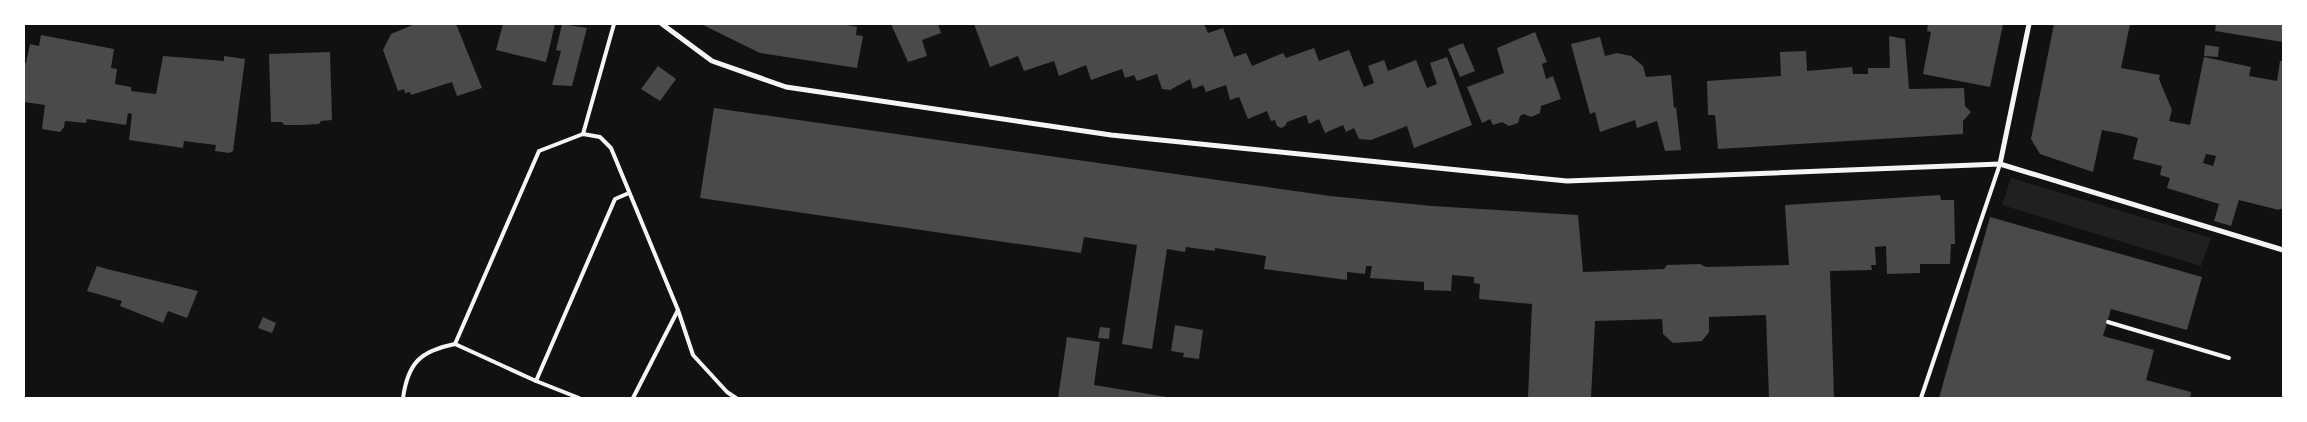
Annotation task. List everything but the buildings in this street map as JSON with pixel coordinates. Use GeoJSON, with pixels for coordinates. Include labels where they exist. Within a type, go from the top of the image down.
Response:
{"type":"FeatureCollection","features":[{"type":"Feature","properties":{"kind":"street"},"geometry":{"type":"LineString","coordinates":[[662,24],[712,61],[786,87],[1111,135],[1567,181],[2000,164],[2283,250]]}},
{"type":"Feature","properties":{"kind":"street"},"geometry":{"type":"LineString","coordinates":[[2000,164],[2029,24]]}},
{"type":"Feature","properties":{"kind":"lane"},"geometry":{"type":"LineString","coordinates":[[583,134],[614,24]]}},
{"type":"Feature","properties":{"kind":"lane"},"geometry":{"type":"LineString","coordinates":[[455,344],[539,151],[583,134],[600,137],[611,148],[678,310],[693,354],[727,392],[736,398]]}},
{"type":"Feature","properties":{"kind":"lane"},"geometry":{"type":"LineString","coordinates":[[1921,398],[2000,164]]}},
{"type":"Feature","properties":{"kind":"lane"},"geometry":{"type":"LineString","coordinates":[[536,381],[615,199],[629,193]]}},
{"type":"Feature","properties":{"kind":"lane"},"geometry":{"type":"LineString","coordinates":[[633,398],[678,310]]}},
{"type":"Feature","properties":{"kind":"lane"},"geometry":{"type":"LineString","coordinates":[[2108,322],[2229,358]]}},
{"type":"Feature","properties":{"kind":"lane"},"geometry":{"type":"LineString","coordinates":[[403,398],[406,376],[417,361],[433,348],[455,344],[536,381],[579,398]]}},
{"type":"Feature","properties":{"kind":"shaded area"},"geometry":{"type":"Polygon","coordinates":[[[2011,178],[2211,238],[2201,266],[2002,205],[2011,178]]]}}]}
